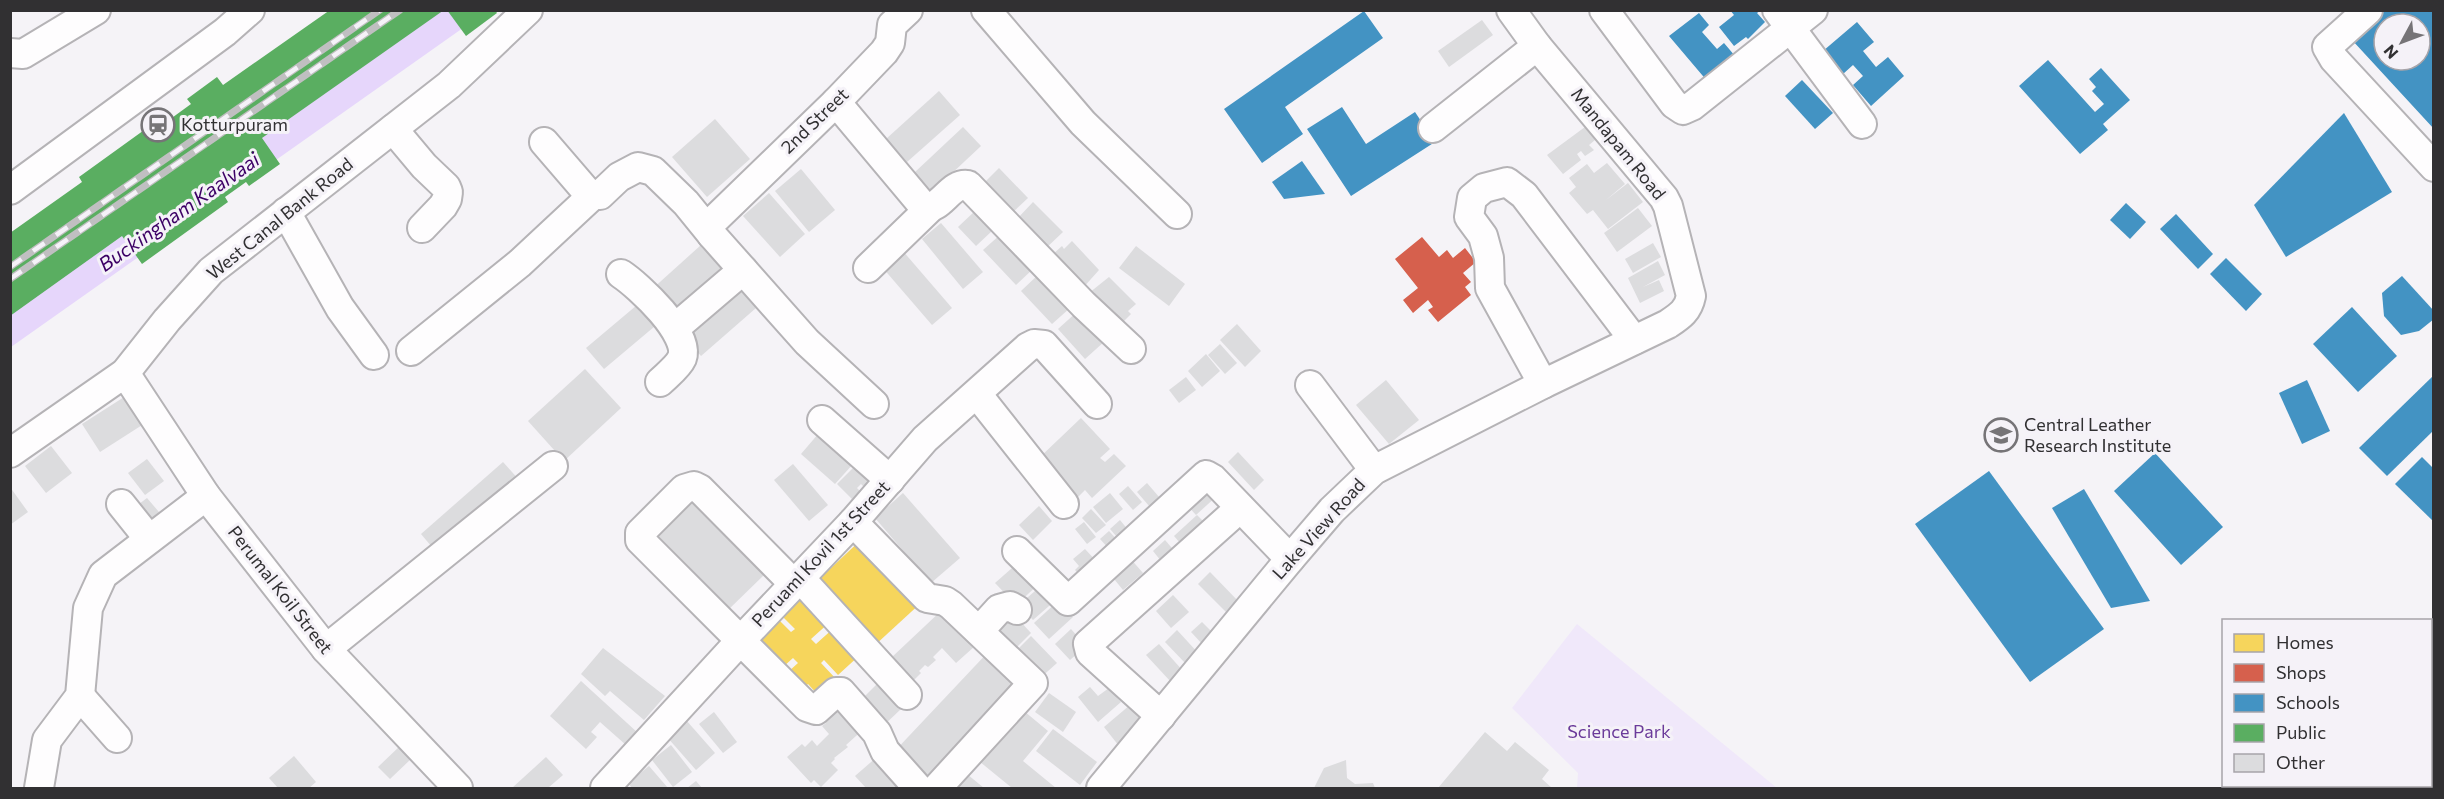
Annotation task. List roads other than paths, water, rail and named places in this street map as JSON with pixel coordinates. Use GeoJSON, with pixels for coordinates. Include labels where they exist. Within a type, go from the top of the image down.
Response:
{"type":"FeatureCollection","features":[{"type":"Feature","properties":{"kind":"street"},"geometry":{"type":"LineString","coordinates":[[10,54],[23,54],[96,10]]}},
{"type":"Feature","properties":{"kind":"street"},"geometry":{"type":"LineString","coordinates":[[10,190],[225,32],[250,10]]}},
{"type":"Feature","properties":{"kind":"street","name":"West Canal Bank Road"},"geometry":{"type":"LineString","coordinates":[[10,453],[125,373],[167,320],[211,271],[449,85],[528,10]]}},
{"type":"Feature","properties":{"kind":"street","name":"2nd Street"},"geometry":{"type":"LineString","coordinates":[[710,230],[884,52],[890,43],[892,25],[908,10]]}},
{"type":"Feature","properties":{"kind":"street"},"geometry":{"type":"LineString","coordinates":[[986,10],[1083,123],[1177,214]]}},
{"type":"Feature","properties":{"kind":"street","name":"Mandapam Road"},"geometry":{"type":"LineString","coordinates":[[1511,10],[1537,46],[1664,198],[1691,296]]}},
{"type":"Feature","properties":{"kind":"street"},"geometry":{"type":"LineString","coordinates":[[1604,10],[1674,104],[1683,110],[1692,106],[1794,17],[1862,124]]}},
{"type":"Feature","properties":{"kind":"street"},"geometry":{"type":"LineString","coordinates":[[2368,10],[2327,47],[2334,59],[2433,167]]}},
{"type":"Feature","properties":{"kind":"street"},"geometry":{"type":"LineString","coordinates":[[1433,128],[1537,46]]}},
{"type":"Feature","properties":{"kind":"street"},"geometry":{"type":"LineString","coordinates":[[836,102],[920,203],[929,209]]}},
{"type":"Feature","properties":{"kind":"street"},"geometry":{"type":"LineString","coordinates":[[393,129],[448,192],[443,206],[422,228]]}},
{"type":"Feature","properties":{"kind":"street"},"geometry":{"type":"LineString","coordinates":[[544,142],[587,192],[593,195],[600,195],[619,177],[638,167],[653,171],[686,203],[807,342],[874,404]]}},
{"type":"Feature","properties":{"kind":"street"},"geometry":{"type":"LineString","coordinates":[[1542,384],[1490,288],[1489,258],[1483,236],[1469,217],[1472,198],[1484,188],[1507,182],[1524,195],[1634,340]]}},
{"type":"Feature","properties":{"kind":"street"},"geometry":{"type":"LineString","coordinates":[[868,268],[929,209],[957,186],[968,185],[1084,305],[1131,349]]}},
{"type":"Feature","properties":{"kind":"street"},"geometry":{"type":"LineString","coordinates":[[411,351],[520,263],[593,195]]}},
{"type":"Feature","properties":{"kind":"street"},"geometry":{"type":"LineString","coordinates":[[286,213],[340,308],[374,355]]}},
{"type":"Feature","properties":{"kind":"street"},"geometry":{"type":"LineString","coordinates":[[675,328],[743,270]]}},
{"type":"Feature","properties":{"kind":"street"},"geometry":{"type":"LineString","coordinates":[[621,274],[634,282],[675,328],[684,345],[682,359],[660,382]]}},
{"type":"Feature","properties":{"kind":"street","name":"Lake View Road"},"geometry":{"type":"LineString","coordinates":[[1101,789],[1290,559],[1332,510],[1374,470],[1682,315],[1689,305],[1691,296]]}},
{"type":"Feature","properties":{"kind":"street","name":"Peruaml Kovil 1st Street"},"geometry":{"type":"LineString","coordinates":[[605,789],[853,522],[925,439],[1028,347],[1040,343],[1051,350],[1097,404]]}},
{"type":"Feature","properties":{"kind":"street","name":"Perumal Koil Street"},"geometry":{"type":"LineString","coordinates":[[125,373],[207,496],[326,649],[458,789]]}},
{"type":"Feature","properties":{"kind":"street"},"geometry":{"type":"LineString","coordinates":[[1310,385],[1374,470]]}},
{"type":"Feature","properties":{"kind":"street"},"geometry":{"type":"LineString","coordinates":[[977,394],[1064,504]]}},
{"type":"Feature","properties":{"kind":"street"},"geometry":{"type":"LineString","coordinates":[[822,420],[890,480]]}},
{"type":"Feature","properties":{"kind":"street"},"geometry":{"type":"LineString","coordinates":[[326,649],[553,466]]}},
{"type":"Feature","properties":{"kind":"street"},"geometry":{"type":"LineString","coordinates":[[1017,551],[1068,601],[1203,477],[1210,477],[1290,559]]}},
{"type":"Feature","properties":{"kind":"street"},"geometry":{"type":"LineString","coordinates":[[908,695],[797,581],[700,489],[694,486],[684,489],[640,533],[640,540],[811,710],[816,710],[836,692],[841,692],[877,733],[885,750],[918,789]]}},
{"type":"Feature","properties":{"kind":"street"},"geometry":{"type":"LineString","coordinates":[[39,789],[47,740],[80,696],[88,608],[103,574],[207,496]]}},
{"type":"Feature","properties":{"kind":"street"},"geometry":{"type":"LineString","coordinates":[[121,504],[149,539]]}},
{"type":"Feature","properties":{"kind":"street"},"geometry":{"type":"LineString","coordinates":[[1161,716],[1090,652],[1089,644],[1240,508]]}},
{"type":"Feature","properties":{"kind":"street"},"geometry":{"type":"LineString","coordinates":[[853,522],[927,598],[945,601],[1033,683],[937,789]]}},
{"type":"Feature","properties":{"kind":"street"},"geometry":{"type":"LineString","coordinates":[[979,631],[999,609],[1010,606],[1017,610]]}},
{"type":"Feature","properties":{"kind":"street"},"geometry":{"type":"LineString","coordinates":[[80,696],[117,738]]}},
{"type":"Feature","properties":{"kind":"water","name":"Buckingham Kaalvaai"},"geometry":{"type":"Polygon","coordinates":[[[440,11],[487,11],[11,347],[11,298],[440,11]]]}},
{"type":"Feature","properties":{"kind":"railway"},"geometry":{"type":"LineString","coordinates":[[10,267],[380,10]]}},
{"type":"Feature","properties":{"kind":"railway"},"geometry":{"type":"LineString","coordinates":[[10,279],[400,10]]}},
{"type":"Feature","properties":{"kind":"place","name":"Kotturpuram"},"geometry":{"type":"Point","coordinates":[158,125]}},
{"type":"Feature","properties":{"kind":"place","name":"Central Leather Research Institute"},"geometry":{"type":"Point","coordinates":[2001,435]}},
{"type":"Feature","properties":{"kind":"park label","name":"Science Park"},"geometry":{"type":"Point","coordinates":[1619,732]}}]}
